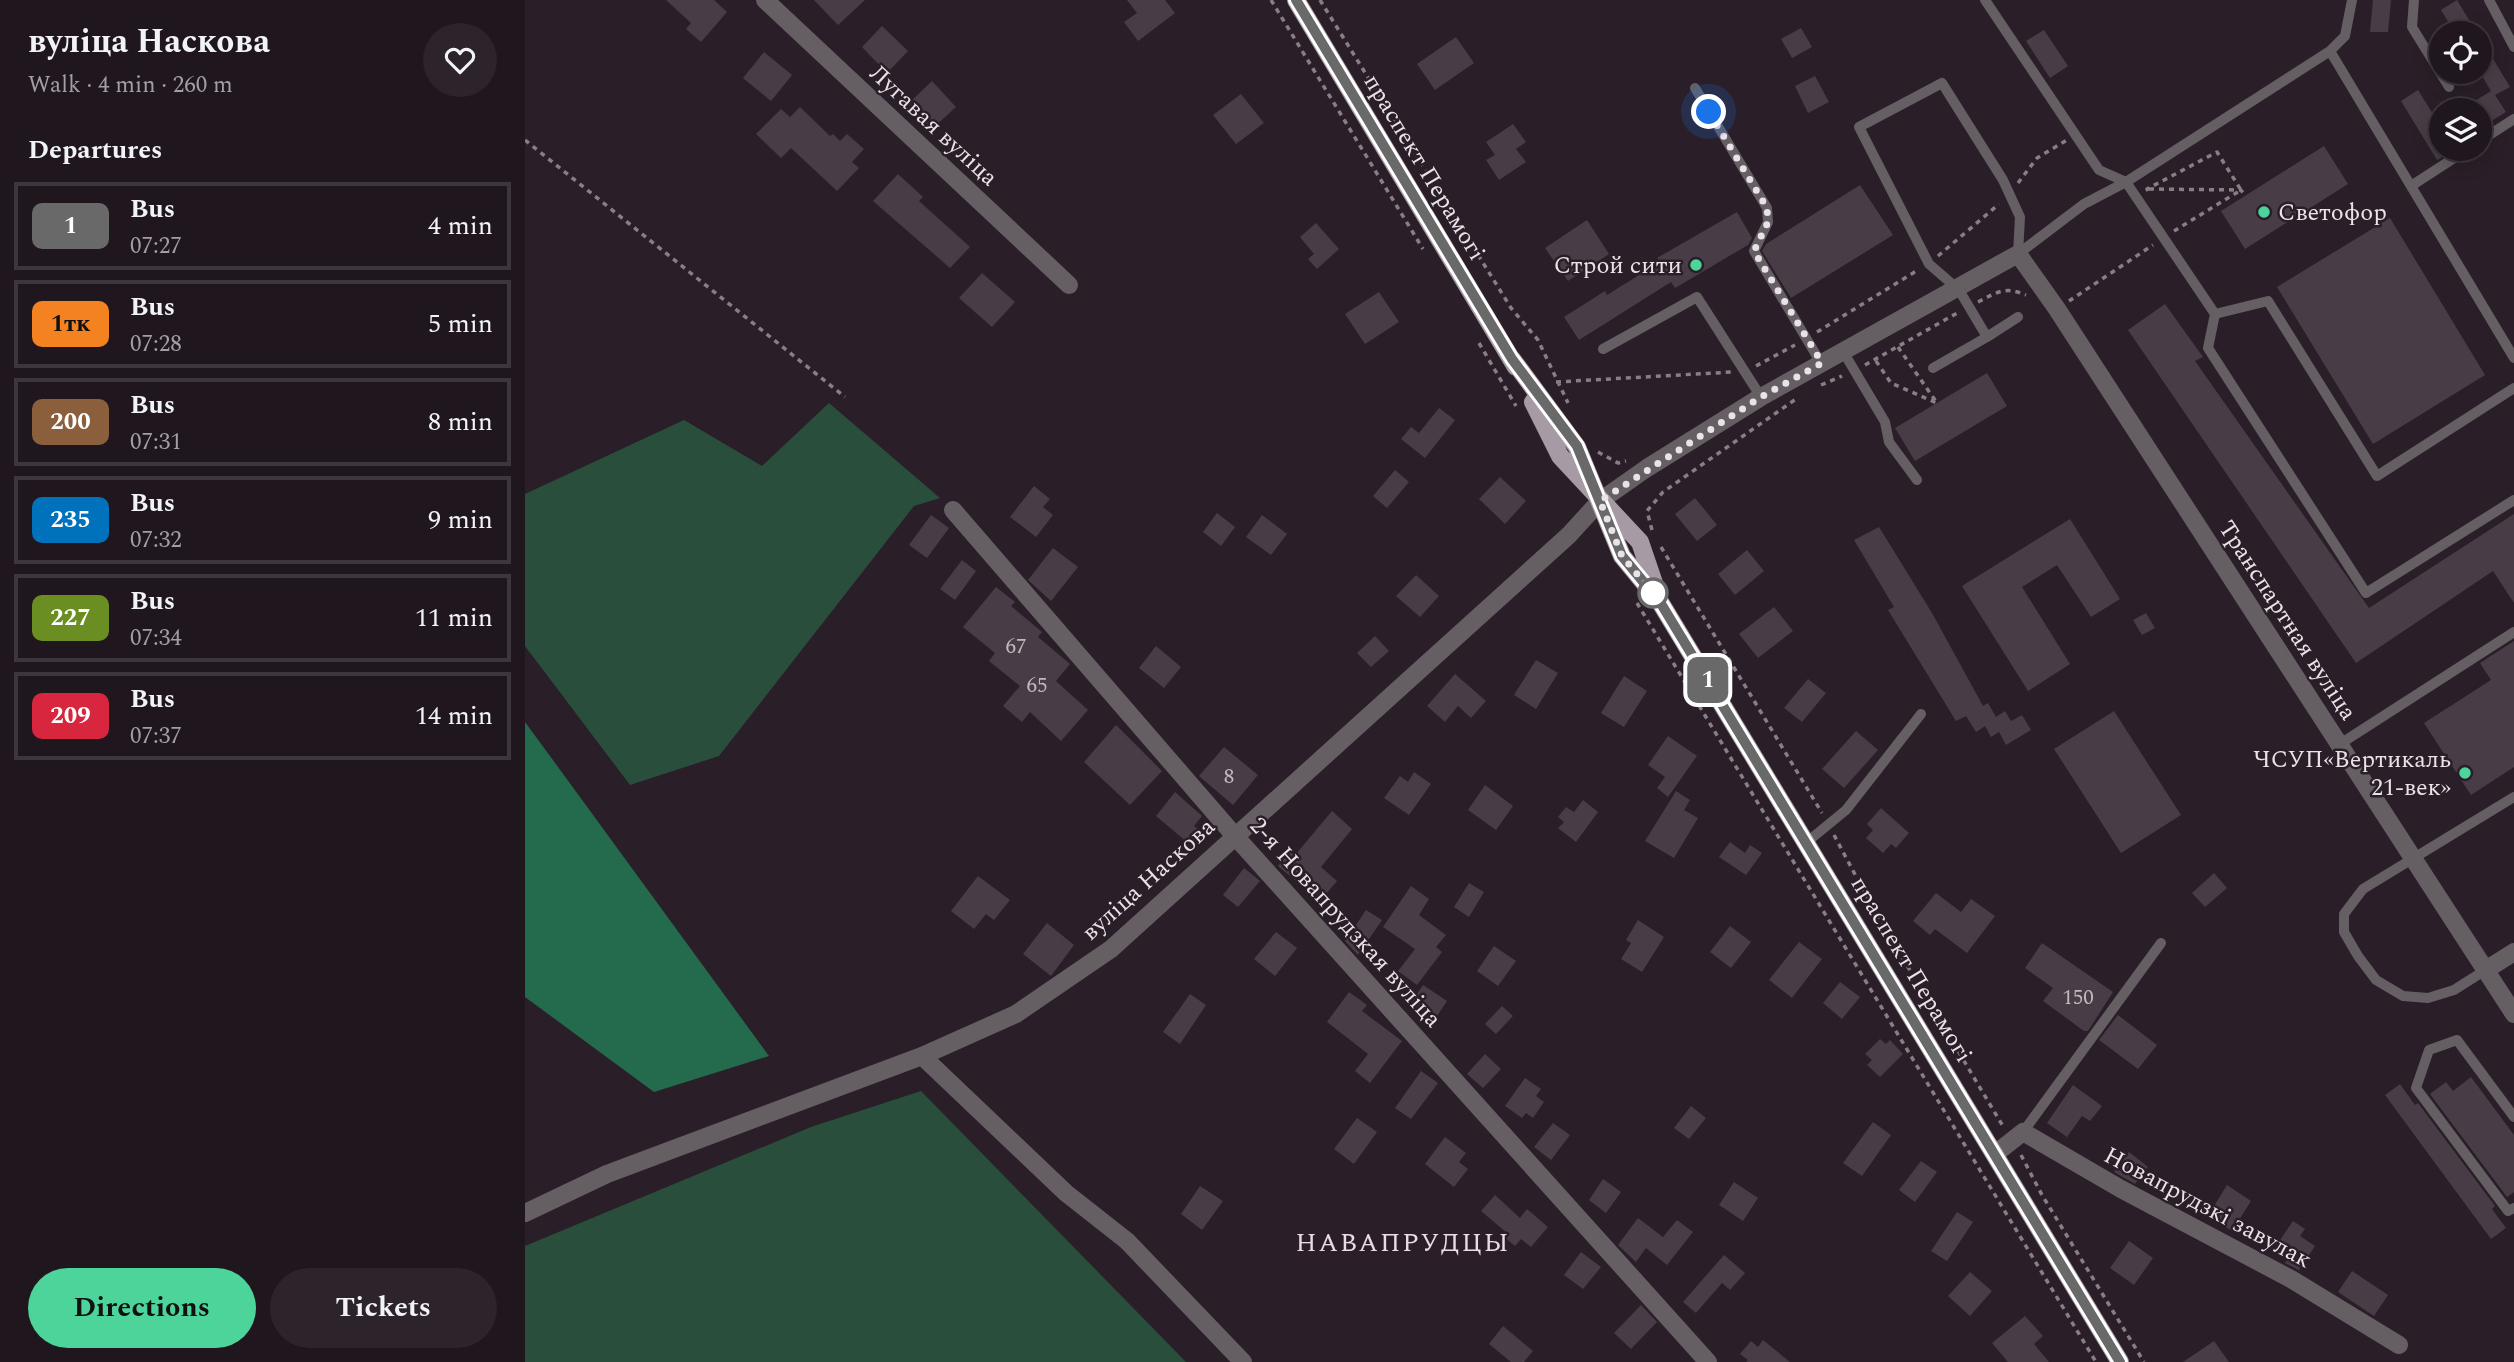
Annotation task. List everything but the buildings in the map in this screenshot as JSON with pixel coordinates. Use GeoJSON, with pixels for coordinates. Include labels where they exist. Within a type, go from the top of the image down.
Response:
{"type":"FeatureCollection","features":[{"type":"Feature","properties":{"kind":"main road","name":"праспект Перамогі"},"geometry":{"type":"LineString","coordinates":[[1296,0],[1512,359],[1560,456],[1640,542],[1660,602]]}},
{"type":"Feature","properties":{"kind":"main road","name":"праспект Перамогі"},"geometry":{"type":"LineString","coordinates":[[1600,501],[1622,556],[1660,602],[2120,1362]]}},
{"type":"Feature","properties":{"kind":"street","name":"Лугавая вуліца"},"geometry":{"type":"LineString","coordinates":[[765,0],[1069,285]]}},
{"type":"Feature","properties":{"kind":"street","name":"вуліца Наскова"},"geometry":{"type":"LineString","coordinates":[[525,1213],[607,1174],[922,1056],[1016,1014],[1111,949],[1569,535],[1600,501],[1761,397],[1959,290],[2018,254]]}},
{"type":"Feature","properties":{"kind":"street","name":"Транспартная вуліца"},"geometry":{"type":"LineString","coordinates":[[2018,254],[2065,321],[2514,1014]]}},
{"type":"Feature","properties":{"kind":"street","name":"2-я Новапрудзкая вуліца"},"geometry":{"type":"LineString","coordinates":[[953,510],[1234,835],[1708,1362]]}},
{"type":"Feature","properties":{"kind":"street"},"geometry":{"type":"LineString","coordinates":[[2484,971],[2514,952]]}},
{"type":"Feature","properties":{"kind":"street"},"geometry":{"type":"LineString","coordinates":[[922,1056],[1066,1193],[1127,1241],[1243,1362]]}},
{"type":"Feature","properties":{"kind":"street"},"geometry":{"type":"LineString","coordinates":[[1995,1154],[2018,1136]]}},
{"type":"Feature","properties":{"kind":"street","name":"Новапрудзкі завулак"},"geometry":{"type":"LineString","coordinates":[[2018,1136],[2291,1279],[2399,1345]]}},
{"type":"Feature","properties":{"kind":"lane"},"geometry":{"type":"LineString","coordinates":[[1985,0],[2099,170],[2126,182],[2215,314],[2208,348],[2367,593],[2514,500]]}},
{"type":"Feature","properties":{"kind":"lane"},"geometry":{"type":"LineString","coordinates":[[2018,254],[2084,204],[2126,182],[2330,51],[2345,36],[2352,0]]}},
{"type":"Feature","properties":{"kind":"lane"},"geometry":{"type":"LineString","coordinates":[[2414,0],[2412,27],[2449,87]]}},
{"type":"Feature","properties":{"kind":"lane"},"geometry":{"type":"LineString","coordinates":[[2489,0],[2514,47]]}},
{"type":"Feature","properties":{"kind":"lane"},"geometry":{"type":"LineString","coordinates":[[2330,51],[2514,358]]}},
{"type":"Feature","properties":{"kind":"lane"},"geometry":{"type":"LineString","coordinates":[[1987,337],[1959,290],[1929,264],[1859,127],[1942,83],[2003,180],[2020,216],[2018,254]]}},
{"type":"Feature","properties":{"kind":"lane"},"geometry":{"type":"LineString","coordinates":[[1695,88],[1767,208],[1768,222],[1754,251],[1822,363]]}},
{"type":"Feature","properties":{"kind":"lane"},"geometry":{"type":"LineString","coordinates":[[2492,133],[2514,119]]}},
{"type":"Feature","properties":{"kind":"lane"},"geometry":{"type":"LineString","coordinates":[[2411,186],[2450,161]]}},
{"type":"Feature","properties":{"kind":"lane"},"geometry":{"type":"LineString","coordinates":[[1603,349],[1697,297],[1761,397]]}},
{"type":"Feature","properties":{"kind":"lane"},"geometry":{"type":"LineString","coordinates":[[2215,314],[2268,301],[2377,477],[2514,388]]}},
{"type":"Feature","properties":{"kind":"lane"},"geometry":{"type":"LineString","coordinates":[[1933,368],[2018,317]]}},
{"type":"Feature","properties":{"kind":"lane"},"geometry":{"type":"LineString","coordinates":[[1844,353],[1885,422],[1889,442],[1917,480]]}},
{"type":"Feature","properties":{"kind":"lane"},"geometry":{"type":"LineString","coordinates":[[2340,744],[2514,632]]}},
{"type":"Feature","properties":{"kind":"lane"},"geometry":{"type":"LineString","coordinates":[[1807,842],[1846,810],[1921,714]]}},
{"type":"Feature","properties":{"kind":"lane"},"geometry":{"type":"LineString","coordinates":[[2484,971],[2454,990],[2428,998],[2403,996],[2376,980],[2358,956],[2344,932],[2344,914],[2363,889],[2514,797]]}},
{"type":"Feature","properties":{"kind":"lane"},"geometry":{"type":"LineString","coordinates":[[2018,1136],[2161,943]]}},
{"type":"Feature","properties":{"kind":"lane"},"geometry":{"type":"LineString","coordinates":[[2514,1117],[2457,1040],[2429,1050],[2416,1088],[2508,1211],[2514,1208]]}},
{"type":"Feature","properties":{"kind":"path"},"geometry":{"type":"LineString","coordinates":[[1271,0],[1424,250]]}},
{"type":"Feature","properties":{"kind":"path"},"geometry":{"type":"LineString","coordinates":[[1320,0],[1511,308],[1538,340],[1569,404]]}},
{"type":"Feature","properties":{"kind":"path"},"geometry":{"type":"LineString","coordinates":[[2009,196],[2037,158],[2074,135]]}},
{"type":"Feature","properties":{"kind":"path"},"geometry":{"type":"LineString","coordinates":[[525,140],[845,397]]}},
{"type":"Feature","properties":{"kind":"path"},"geometry":{"type":"LineString","coordinates":[[2147,189],[2217,152],[2245,196]]}},
{"type":"Feature","properties":{"kind":"path"},"geometry":{"type":"LineString","coordinates":[[2147,189],[2241,190]]}},
{"type":"Feature","properties":{"kind":"path"},"geometry":{"type":"LineString","coordinates":[[2147,189],[2154,200]]}},
{"type":"Feature","properties":{"kind":"path"},"geometry":{"type":"LineString","coordinates":[[2168,220],[2175,231],[2241,190]]}},
{"type":"Feature","properties":{"kind":"path"},"geometry":{"type":"LineString","coordinates":[[1820,385],[1854,371],[1941,322]]}},
{"type":"Feature","properties":{"kind":"path"},"geometry":{"type":"LineString","coordinates":[[1478,340],[1517,407]]}},
{"type":"Feature","properties":{"kind":"path"},"geometry":{"type":"LineString","coordinates":[[1875,360],[1891,383],[1937,403],[1898,347]]}},
{"type":"Feature","properties":{"kind":"path"},"geometry":{"type":"LineString","coordinates":[[1640,542],[1652,533],[1647,511],[1663,492],[1798,397]]}},
{"type":"Feature","properties":{"kind":"path"},"geometry":{"type":"LineString","coordinates":[[1659,543],[1829,824],[1874,910],[2018,1136],[2042,1195],[2144,1362]]}},
{"type":"Feature","properties":{"kind":"path"},"geometry":{"type":"LineString","coordinates":[[1635,599],[2096,1362]]}},
{"type":"Feature","properties":{"kind":"green space"},"geometry":{"type":"Polygon","coordinates":[[[829,403],[940,498],[914,506],[719,756],[630,785],[525,646],[525,494],[684,420],[762,466],[829,403]]]}},
{"type":"Feature","properties":{"kind":"green space"},"geometry":{"type":"Polygon","coordinates":[[[525,722],[769,1056],[654,1092],[525,997],[525,722]]]}},
{"type":"Feature","properties":{"kind":"green space"},"geometry":{"type":"Polygon","coordinates":[[[921,1091],[1186,1362],[525,1362],[525,1246],[811,1127],[921,1091]]]}},
{"type":"Feature","properties":{"kind":"bus line","name":"1"},"geometry":{"type":"LineString","coordinates":[[1296,0],[1512,359],[1577,446],[1622,556],[1660,602],[2120,1362]]}},
{"type":"Feature","properties":{"kind":"place","name":"Светофор"},"geometry":{"type":"Point","coordinates":[2264,212]}},
{"type":"Feature","properties":{"kind":"place","name":"Строй сити"},"geometry":{"type":"Point","coordinates":[1696,265]}},
{"type":"Feature","properties":{"kind":"place","name":"ЧСУП«Вертикаль 21-век»"},"geometry":{"type":"Point","coordinates":[2465,773]}},
{"type":"Feature","properties":{"kind":"district","name":"НАВАПРУДЦЫ"},"geometry":{"type":"Point","coordinates":[1403,1242]}},
{"type":"Feature","properties":{"kind":"route"},"geometry":{"type":"LineString","coordinates":[[1653,593],[1622,556],[1600,501],[1647,468],[1761,397],[1822,363],[1754,251],[1768,222],[1767,208],[1709,112]]}}]}
